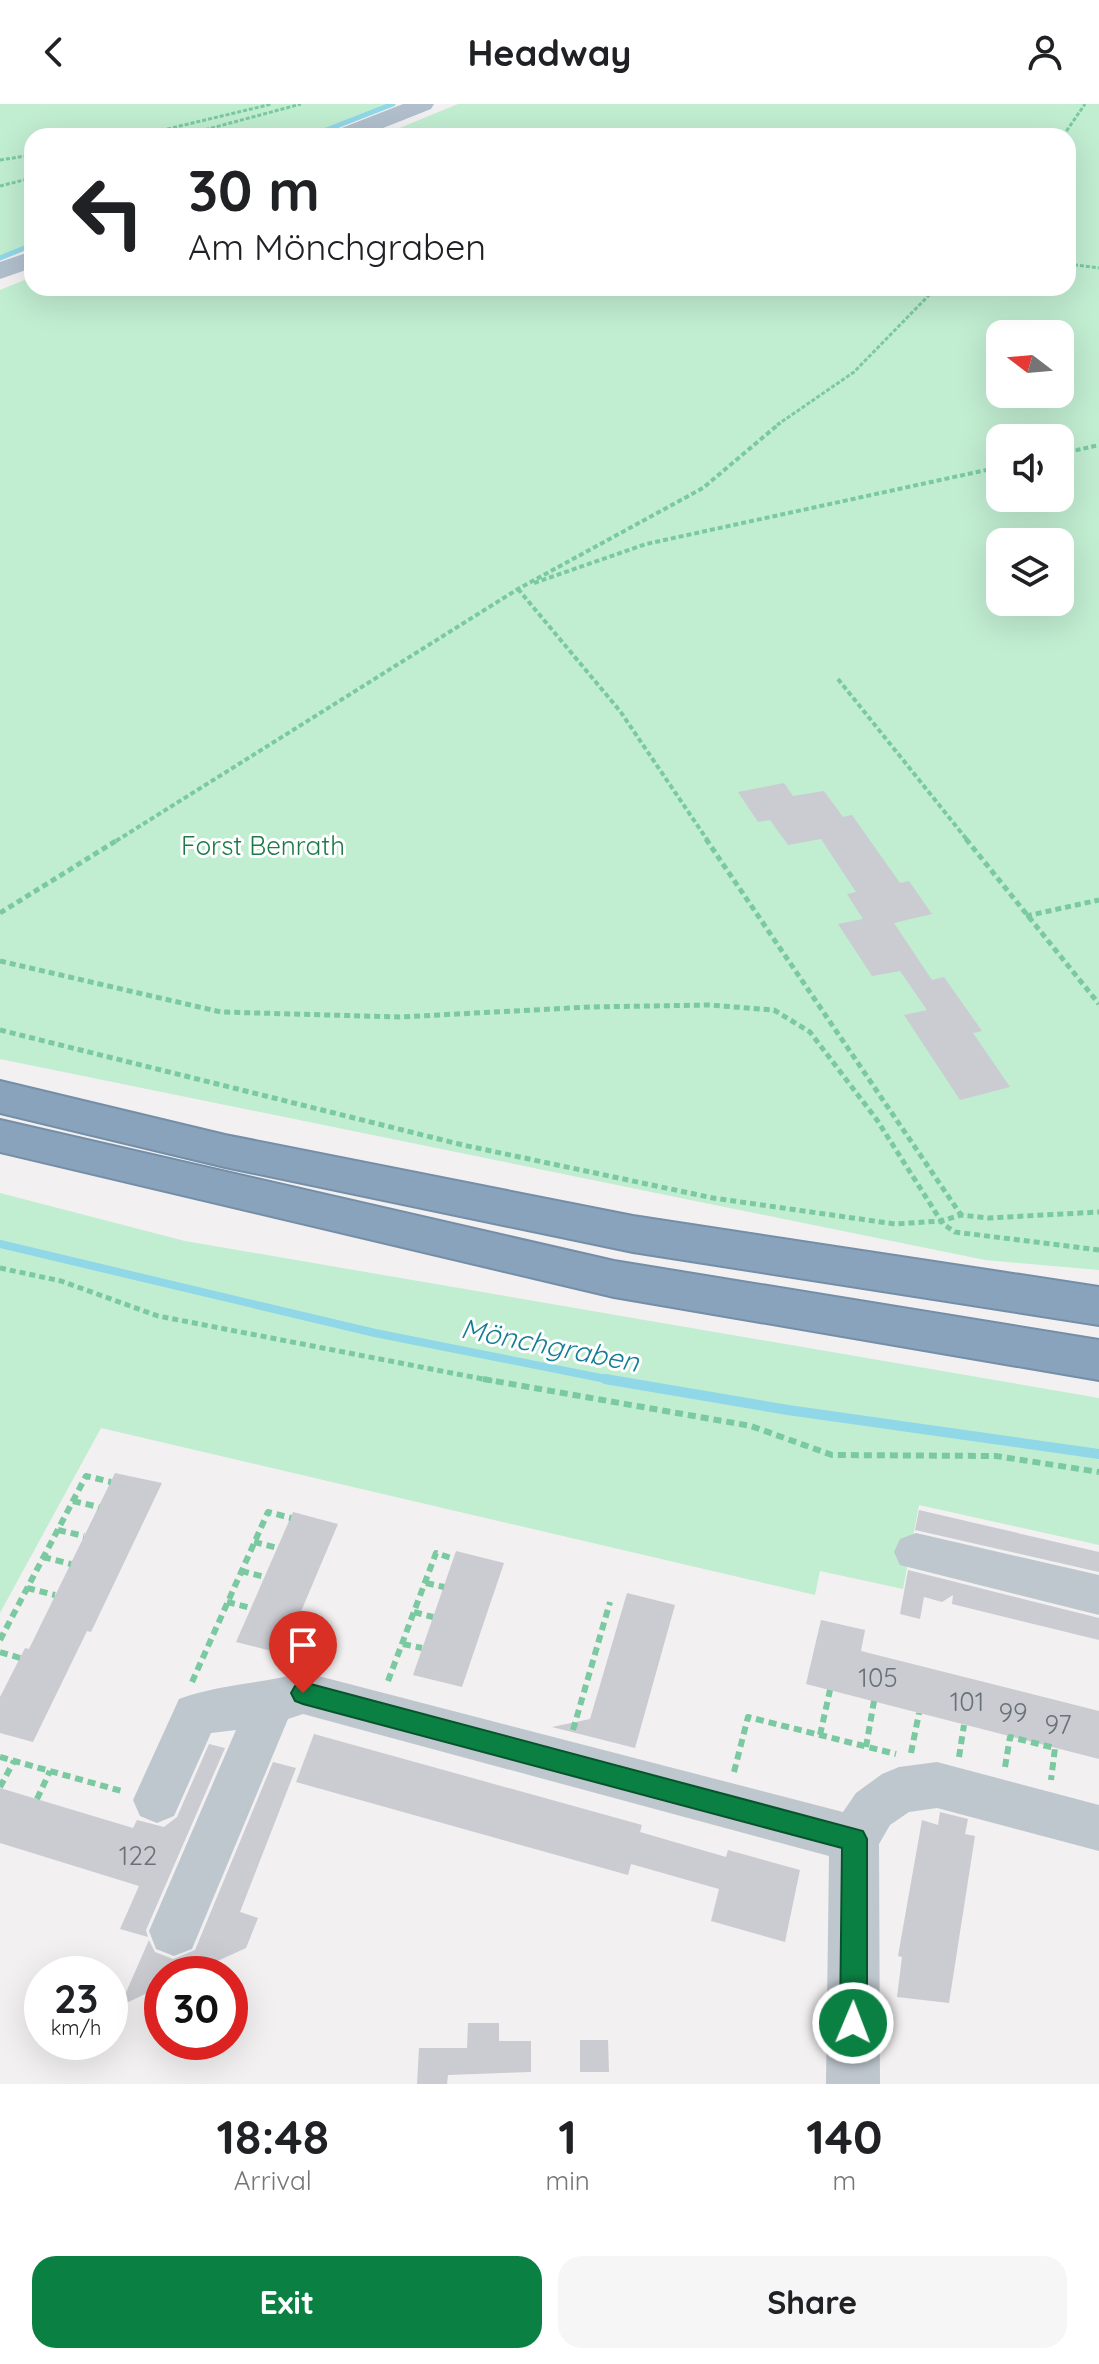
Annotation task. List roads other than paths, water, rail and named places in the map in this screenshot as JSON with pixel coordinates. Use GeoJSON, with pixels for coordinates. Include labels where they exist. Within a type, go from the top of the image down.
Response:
{"type":"FeatureCollection","features":[{"type":"Feature","properties":{"kind":"highway"},"geometry":{"type":"LineString","coordinates":[[0,1097],[225,1151],[633,1234],[1099,1306]]}},
{"type":"Feature","properties":{"kind":"highway"},"geometry":{"type":"LineString","coordinates":[[0,1136],[614,1279],[1099,1360]]}},
{"type":"Feature","properties":{"kind":"main road"},"geometry":{"type":"LineString","coordinates":[[362,128],[423,104]]}},
{"type":"Feature","properties":{"kind":"main road"},"geometry":{"type":"LineString","coordinates":[[0,271],[24,262]]}},
{"type":"Feature","properties":{"kind":"street"},"geometry":{"type":"LineString","coordinates":[[916,1552],[1099,1595]]}},
{"type":"Feature","properties":{"kind":"street"},"geometry":{"type":"LineString","coordinates":[[157,1800],[196,1714],[271,1703],[303,1693],[854,1839]]}},
{"type":"Feature","properties":{"kind":"street"},"geometry":{"type":"LineString","coordinates":[[174,1931],[271,1703]]}},
{"type":"Feature","properties":{"kind":"street"},"geometry":{"type":"LineString","coordinates":[[853,2084],[854,1839],[873,1809],[899,1790],[937,1785],[1099,1828]]}},
{"type":"Feature","properties":{"kind":"waterway"},"geometry":{"type":"LineString","coordinates":[[332,128],[393,104]]}},
{"type":"Feature","properties":{"kind":"waterway"},"geometry":{"type":"LineString","coordinates":[[0,258],[24,248]]}},
{"type":"Feature","properties":{"kind":"waterway","name":"Mönchgraben"},"geometry":{"type":"LineString","coordinates":[[0,1244],[375,1333],[611,1380]]}},
{"type":"Feature","properties":{"kind":"waterway","name":"Mönchgraben"},"geometry":{"type":"LineString","coordinates":[[605,1379],[611,1380]]}},
{"type":"Feature","properties":{"kind":"waterway","name":"Mönchgraben"},"geometry":{"type":"LineString","coordinates":[[611,1380],[788,1410],[1099,1454]]}},
{"type":"Feature","properties":{"kind":"waterway","name":"Mönchgraben"},"geometry":{"type":"LineString","coordinates":[[611,1380],[616,1381]]}},
{"type":"Feature","properties":{"kind":"park label","name":"Forst Benrath"},"geometry":{"type":"Point","coordinates":[263,846]}}]}
